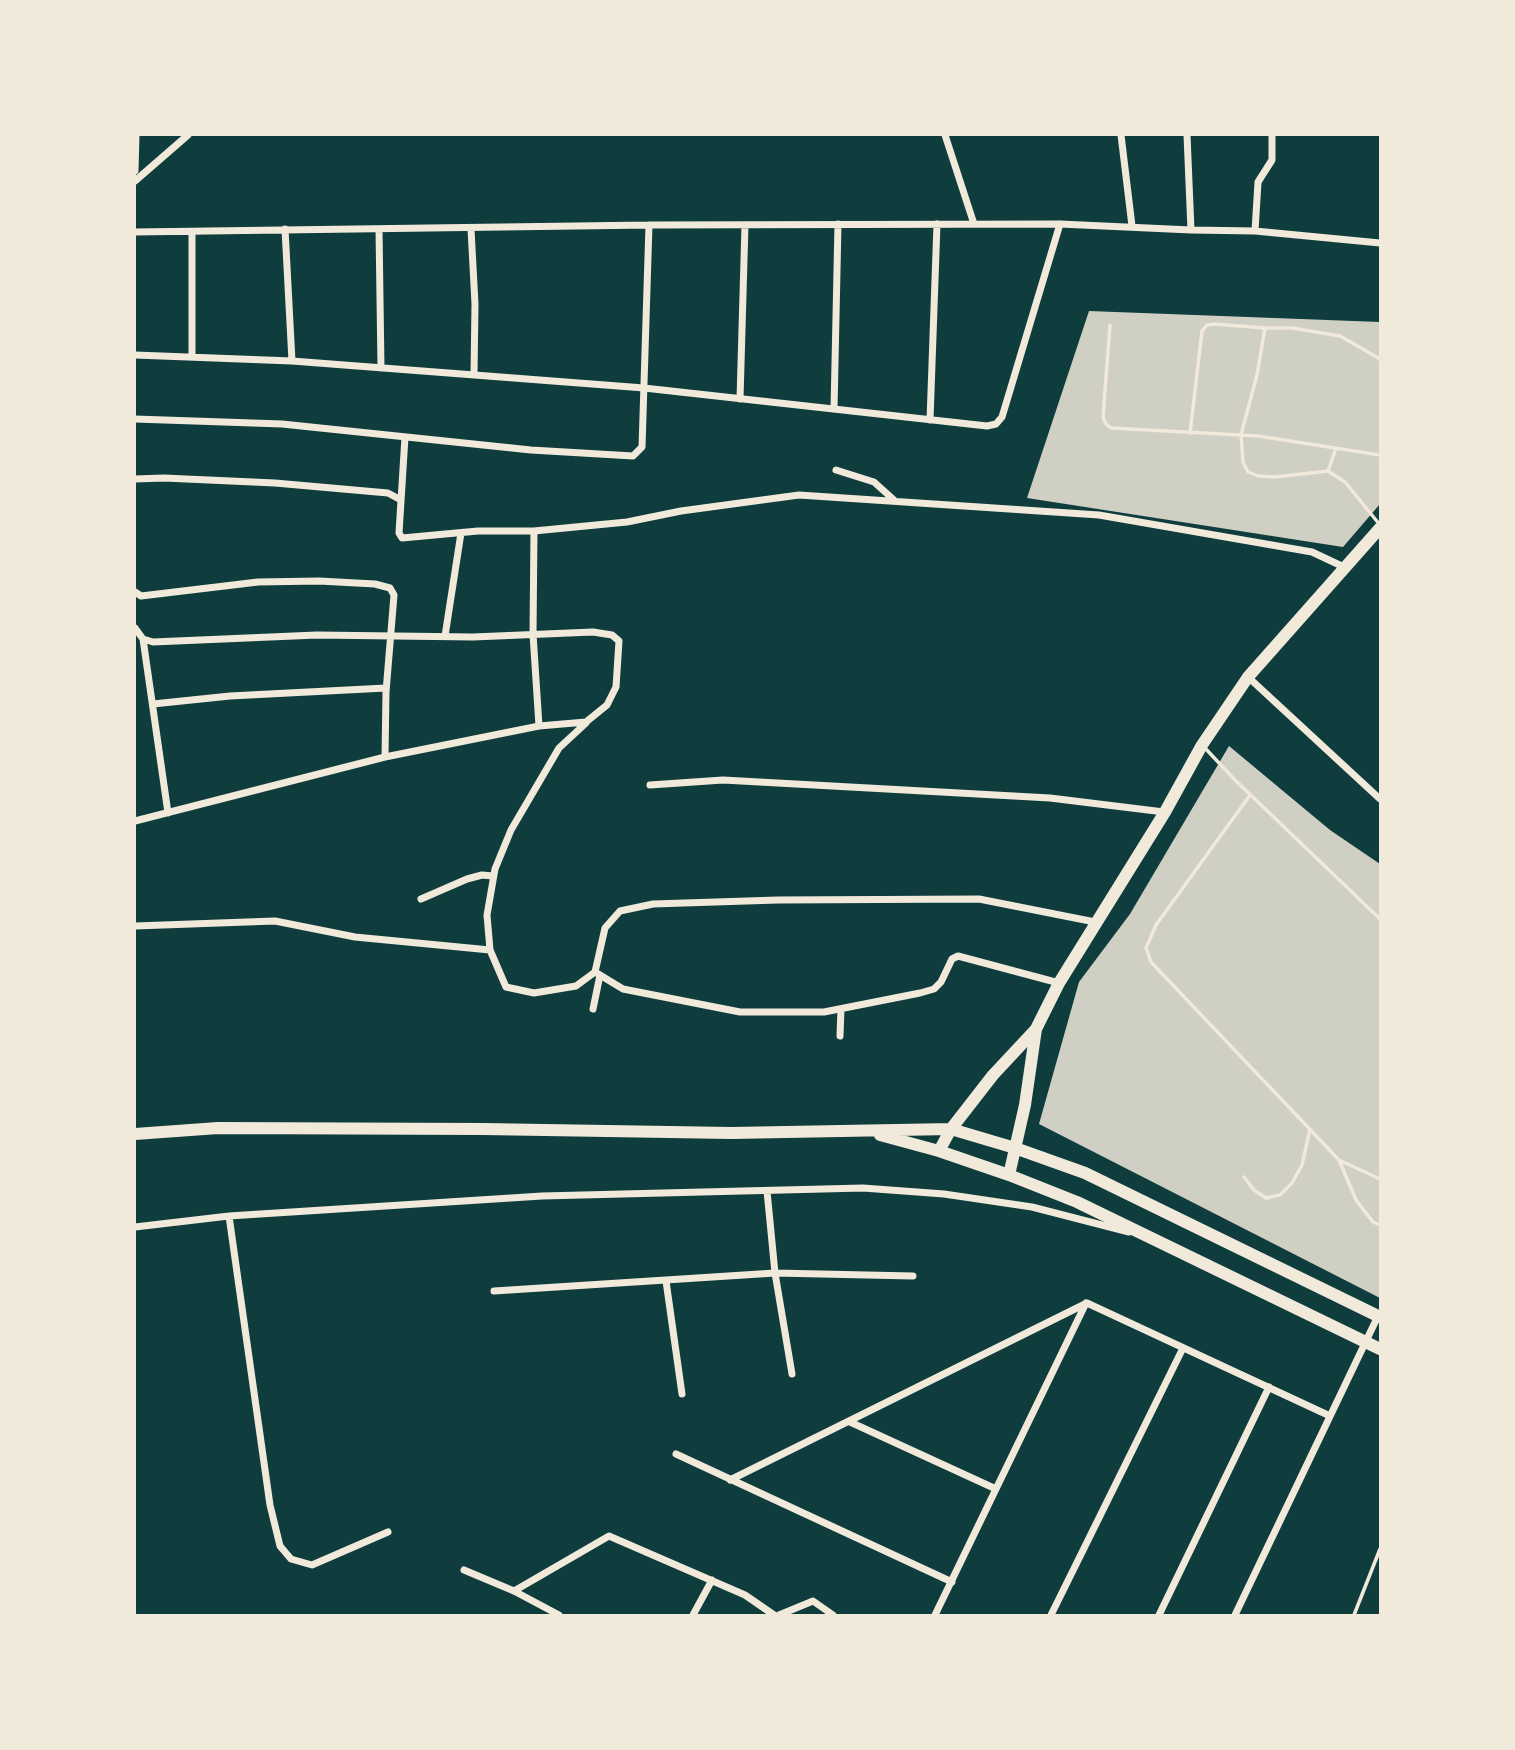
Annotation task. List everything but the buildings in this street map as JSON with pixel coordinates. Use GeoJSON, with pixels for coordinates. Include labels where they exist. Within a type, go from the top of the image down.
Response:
{"type":"FeatureCollection","features":[{"type":"Feature","properties":{"kind":"main road"},"geometry":{"type":"LineString","coordinates":[[939,1151],[951,1129],[993,1075],[1036,1028],[1095,922],[1165,813],[1202,745],[1248,677],[1380,527]]}},
{"type":"Feature","properties":{"kind":"main road"},"geometry":{"type":"LineString","coordinates":[[1009,1175],[1025,1105],[1036,1028]]}},
{"type":"Feature","properties":{"kind":"main road"},"geometry":{"type":"LineString","coordinates":[[135,1134],[218,1128],[731,1133],[951,1129],[1085,1173],[1379,1317]]}},
{"type":"Feature","properties":{"kind":"main road"},"geometry":{"type":"LineString","coordinates":[[865,1131],[939,1151],[1077,1202],[1380,1349]]}},
{"type":"Feature","properties":{"kind":"street"},"geometry":{"type":"LineString","coordinates":[[135,171],[136,135]]}},
{"type":"Feature","properties":{"kind":"street"},"geometry":{"type":"LineString","coordinates":[[135,181],[188,135]]}},
{"type":"Feature","properties":{"kind":"street"},"geometry":{"type":"LineString","coordinates":[[945,135],[974,224]]}},
{"type":"Feature","properties":{"kind":"street"},"geometry":{"type":"LineString","coordinates":[[1121,135],[1132,226]]}},
{"type":"Feature","properties":{"kind":"street"},"geometry":{"type":"LineString","coordinates":[[1187,135],[1191,230]]}},
{"type":"Feature","properties":{"kind":"street"},"geometry":{"type":"LineString","coordinates":[[1255,231],[1258,182],[1272,160],[1272,135]]}},
{"type":"Feature","properties":{"kind":"street"},"geometry":{"type":"LineString","coordinates":[[930,420],[937,224]]}},
{"type":"Feature","properties":{"kind":"street"},"geometry":{"type":"LineString","coordinates":[[135,355],[292,361],[645,388],[987,426],[996,424],[1002,417],[1060,224]]}},
{"type":"Feature","properties":{"kind":"street"},"geometry":{"type":"LineString","coordinates":[[135,232],[649,225],[1060,224],[1255,231],[1380,243]]}},
{"type":"Feature","properties":{"kind":"street"},"geometry":{"type":"LineString","coordinates":[[135,419],[282,424],[585,454],[633,456],[642,447],[649,225]]}},
{"type":"Feature","properties":{"kind":"street"},"geometry":{"type":"LineString","coordinates":[[740,399],[745,225]]}},
{"type":"Feature","properties":{"kind":"street"},"geometry":{"type":"LineString","coordinates":[[834,409],[838,225]]}},
{"type":"Feature","properties":{"kind":"street"},"geometry":{"type":"LineString","coordinates":[[285,229],[292,361]]}},
{"type":"Feature","properties":{"kind":"street"},"geometry":{"type":"LineString","coordinates":[[379,229],[381,368]]}},
{"type":"Feature","properties":{"kind":"street"},"geometry":{"type":"LineString","coordinates":[[471,229],[475,304],[474,375]]}},
{"type":"Feature","properties":{"kind":"street"},"geometry":{"type":"LineString","coordinates":[[192,232],[192,357]]}},
{"type":"Feature","properties":{"kind":"street"},"geometry":{"type":"LineString","coordinates":[[405,437],[400,536],[405,538],[534,531],[627,522],[681,511],[799,495],[1099,514],[1312,552],[1346,568]]}},
{"type":"Feature","properties":{"kind":"street"},"geometry":{"type":"LineString","coordinates":[[836,470],[874,482],[894,501]]}},
{"type":"Feature","properties":{"kind":"street"},"geometry":{"type":"LineString","coordinates":[[135,479],[275,483],[388,494],[401,500]]}},
{"type":"Feature","properties":{"kind":"street"},"geometry":{"type":"LineString","coordinates":[[534,531],[533,634],[539,726]]}},
{"type":"Feature","properties":{"kind":"street"},"geometry":{"type":"LineString","coordinates":[[445,636],[461,533]]}},
{"type":"Feature","properties":{"kind":"street"},"geometry":{"type":"LineString","coordinates":[[138,594],[258,582],[319,581],[375,584],[390,588],[394,595],[386,688],[385,757]]}},
{"type":"Feature","properties":{"kind":"street"},"geometry":{"type":"LineString","coordinates":[[136,629],[143,639],[168,813]]}},
{"type":"Feature","properties":{"kind":"street"},"geometry":{"type":"LineString","coordinates":[[143,639],[153,642],[317,635],[445,636],[593,632],[612,635],[619,641],[616,687],[607,705],[559,748],[511,830],[493,876],[487,915],[491,950],[506,987],[534,993],[576,986],[597,974]]}},
{"type":"Feature","properties":{"kind":"street"},"geometry":{"type":"LineString","coordinates":[[1248,677],[1380,799]]}},
{"type":"Feature","properties":{"kind":"street"},"geometry":{"type":"LineString","coordinates":[[153,704],[230,696],[386,688]]}},
{"type":"Feature","properties":{"kind":"street"},"geometry":{"type":"LineString","coordinates":[[135,821],[385,757],[539,726],[586,722]]}},
{"type":"Feature","properties":{"kind":"street"},"geometry":{"type":"LineString","coordinates":[[650,785],[723,780],[764,782],[1050,798],[1165,813]]}},
{"type":"Feature","properties":{"kind":"street"},"geometry":{"type":"LineString","coordinates":[[421,899],[467,879],[482,875],[493,876]]}},
{"type":"Feature","properties":{"kind":"street"},"geometry":{"type":"LineString","coordinates":[[593,1009],[605,928],[620,911],[653,904],[778,900],[979,900],[1095,922]]}},
{"type":"Feature","properties":{"kind":"street"},"geometry":{"type":"LineString","coordinates":[[135,926],[275,922],[355,936],[491,950]]}},
{"type":"Feature","properties":{"kind":"street"},"geometry":{"type":"LineString","coordinates":[[597,974],[623,989],[740,1012],[824,1012],[934,989],[941,982],[952,959],[958,956],[1059,983]]}},
{"type":"Feature","properties":{"kind":"street"},"geometry":{"type":"LineString","coordinates":[[840,1036],[841,1009]]}},
{"type":"Feature","properties":{"kind":"street"},"geometry":{"type":"LineString","coordinates":[[135,1227],[229,1216],[542,1196],[863,1188],[944,1194],[1032,1207],[1153,1238]]}},
{"type":"Feature","properties":{"kind":"street"},"geometry":{"type":"LineString","coordinates":[[766,1191],[775,1273],[792,1374]]}},
{"type":"Feature","properties":{"kind":"street"},"geometry":{"type":"LineString","coordinates":[[229,1216],[270,1505],[280,1546],[291,1559],[312,1565],[388,1532]]}},
{"type":"Feature","properties":{"kind":"street"},"geometry":{"type":"LineString","coordinates":[[494,1291],[775,1273],[913,1276]]}},
{"type":"Feature","properties":{"kind":"street"},"geometry":{"type":"LineString","coordinates":[[666,1281],[682,1394]]}},
{"type":"Feature","properties":{"kind":"street"},"geometry":{"type":"LineString","coordinates":[[1087,1303],[1330,1416]]}},
{"type":"Feature","properties":{"kind":"street"},"geometry":{"type":"LineString","coordinates":[[730,1480],[1087,1303]]}},
{"type":"Feature","properties":{"kind":"street"},"geometry":{"type":"LineString","coordinates":[[935,1615],[1087,1303]]}},
{"type":"Feature","properties":{"kind":"street"},"geometry":{"type":"LineString","coordinates":[[1235,1615],[1379,1317]]}},
{"type":"Feature","properties":{"kind":"street"},"geometry":{"type":"LineString","coordinates":[[1051,1615],[1183,1348]]}},
{"type":"Feature","properties":{"kind":"street"},"geometry":{"type":"LineString","coordinates":[[1159,1615],[1269,1387]]}},
{"type":"Feature","properties":{"kind":"street"},"geometry":{"type":"LineString","coordinates":[[850,1422],[996,1489]]}},
{"type":"Feature","properties":{"kind":"street"},"geometry":{"type":"LineString","coordinates":[[676,1454],[951,1582]]}},
{"type":"Feature","properties":{"kind":"street"},"geometry":{"type":"LineString","coordinates":[[514,1591],[609,1536],[745,1595],[774,1615]]}},
{"type":"Feature","properties":{"kind":"street"},"geometry":{"type":"LineString","coordinates":[[464,1570],[514,1591],[559,1615]]}},
{"type":"Feature","properties":{"kind":"street"},"geometry":{"type":"LineString","coordinates":[[694,1615],[712,1580]]}},
{"type":"Feature","properties":{"kind":"street"},"geometry":{"type":"LineString","coordinates":[[779,1615],[813,1601],[834,1615]]}},
{"type":"Feature","properties":{"kind":"lane"},"geometry":{"type":"LineString","coordinates":[[1190,433],[1202,331],[1208,326],[1214,324],[1292,328],[1340,336],[1380,359]]}},
{"type":"Feature","properties":{"kind":"lane"},"geometry":{"type":"LineString","coordinates":[[1110,325],[1103,417],[1111,428],[1241,435],[1380,455]]}},
{"type":"Feature","properties":{"kind":"lane"},"geometry":{"type":"LineString","coordinates":[[1265,328],[1257,375],[1241,435],[1242,462],[1248,472],[1258,477],[1328,471],[1345,482],[1380,527]]}},
{"type":"Feature","properties":{"kind":"lane"},"geometry":{"type":"LineString","coordinates":[[1328,471],[1336,448]]}},
{"type":"Feature","properties":{"kind":"lane"},"geometry":{"type":"LineString","coordinates":[[1202,745],[1250,795],[1380,919]]}},
{"type":"Feature","properties":{"kind":"lane"},"geometry":{"type":"LineString","coordinates":[[1250,795],[1156,925],[1146,948],[1151,961],[1339,1160],[1356,1200],[1373,1222],[1380,1225]]}},
{"type":"Feature","properties":{"kind":"lane"},"geometry":{"type":"LineString","coordinates":[[1244,1177],[1254,1191],[1266,1198],[1280,1195],[1292,1183],[1302,1165],[1310,1129]]}},
{"type":"Feature","properties":{"kind":"lane"},"geometry":{"type":"LineString","coordinates":[[1339,1160],[1380,1179]]}},
{"type":"Feature","properties":{"kind":"lane"},"geometry":{"type":"LineString","coordinates":[[1354,1615],[1380,1549]]}}]}
